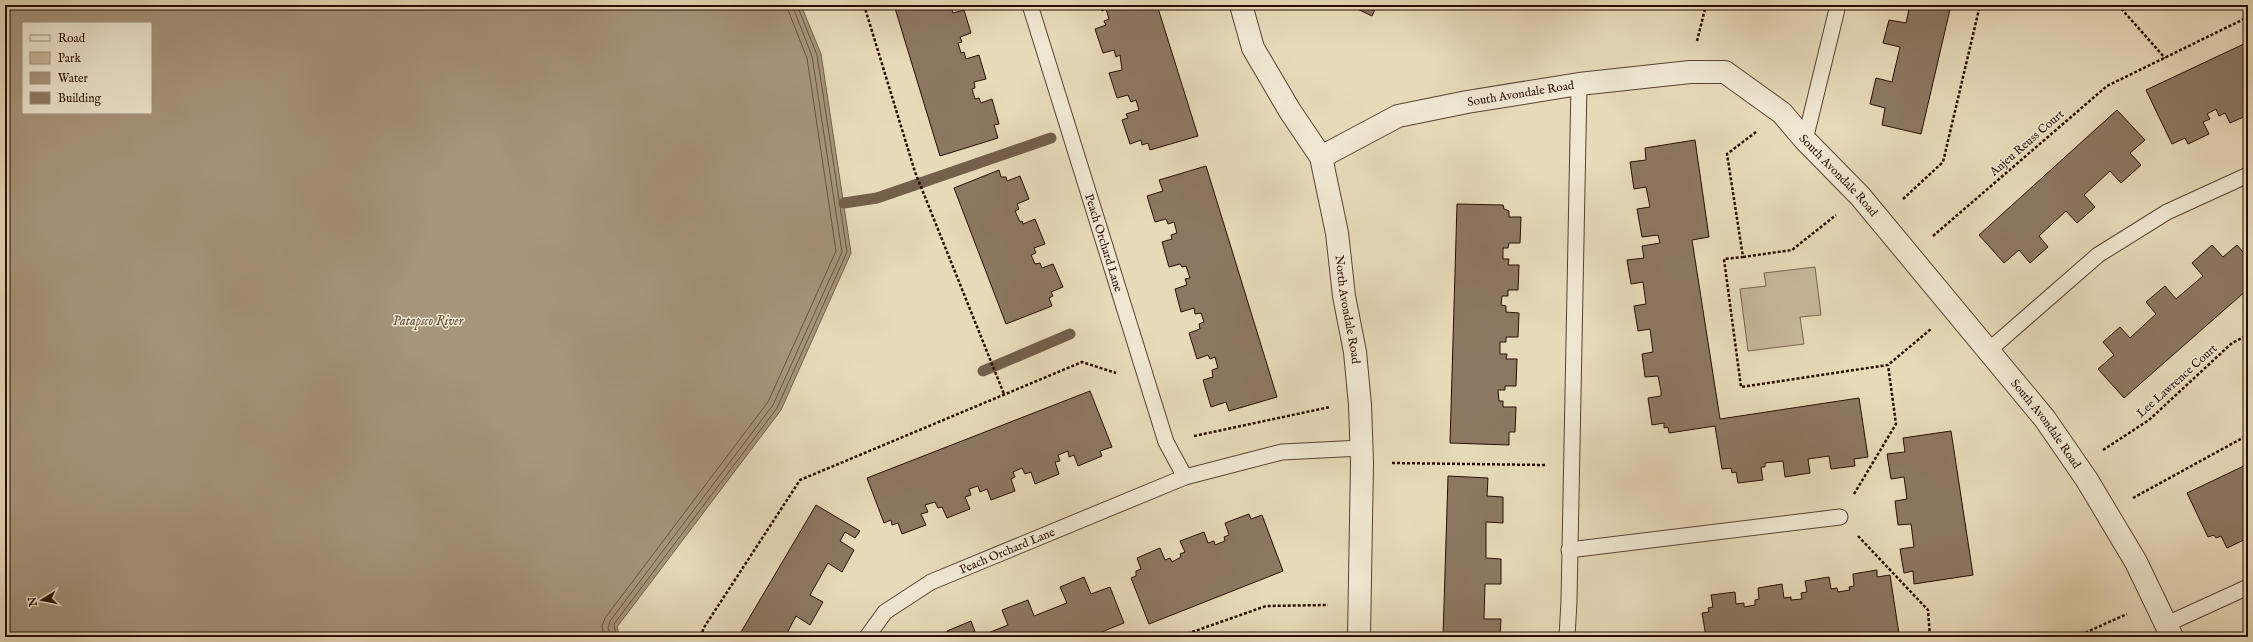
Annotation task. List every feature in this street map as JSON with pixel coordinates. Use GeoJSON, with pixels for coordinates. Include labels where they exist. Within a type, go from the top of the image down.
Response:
{"type":"FeatureCollection","features":[{"type":"Feature","properties":{"kind":"street","name":"North Avondale Road"},"geometry":{"type":"LineString","coordinates":[[1241,5],[1253,48],[1290,111],[1321,157],[1337,233],[1344,296],[1356,352],[1360,405],[1362,456],[1361,605],[1359,637]]}},
{"type":"Feature","properties":{"kind":"street","name":"South Avondale Road"},"geometry":{"type":"LineString","coordinates":[[1321,157],[1398,116],[1467,102],[1579,84],[1690,72],[1725,72],[1782,113],[1805,140],[1860,196],[2045,419],[2078,466],[2136,562],[2170,631]]}},
{"type":"Feature","properties":{"kind":"lane","name":"Peach Orchard Lane"},"geometry":{"type":"LineString","coordinates":[[1030,5],[1166,442],[1186,477]]}},
{"type":"Feature","properties":{"kind":"lane"},"geometry":{"type":"LineString","coordinates":[[1805,140],[1838,5]]}},
{"type":"Feature","properties":{"kind":"lane"},"geometry":{"type":"LineString","coordinates":[[1567,637],[1570,601],[1569,550],[1579,84]]}},
{"type":"Feature","properties":{"kind":"lane"},"geometry":{"type":"LineString","coordinates":[[1988,351],[2098,255],[2167,212],[2248,175]]}},
{"type":"Feature","properties":{"kind":"lane","name":"Peach Orchard Lane"},"geometry":{"type":"LineString","coordinates":[[867,637],[885,612],[931,582],[1186,477],[1282,452],[1362,456]]}},
{"type":"Feature","properties":{"kind":"lane"},"geometry":{"type":"LineString","coordinates":[[1569,550],[1840,517]]}},
{"type":"Feature","properties":{"kind":"lane"},"geometry":{"type":"LineString","coordinates":[[2170,631],[2248,587]]}},
{"type":"Feature","properties":{"kind":"path"},"geometry":{"type":"LineString","coordinates":[[864,5],[915,172],[1004,394]]}},
{"type":"Feature","properties":{"kind":"path"},"geometry":{"type":"LineString","coordinates":[[1690,72],[1706,5]]}},
{"type":"Feature","properties":{"kind":"path"},"geometry":{"type":"LineString","coordinates":[[1880,221],[1942,162],[1980,5]]}},
{"type":"Feature","properties":{"kind":"path"},"geometry":{"type":"LineString","coordinates":[[2118,5],[2165,58]]}},
{"type":"Feature","properties":{"kind":"path","name":"Anjeu Reuss Court"},"geometry":{"type":"LineString","coordinates":[[1910,256],[2107,86],[2248,17]]}},
{"type":"Feature","properties":{"kind":"path"},"geometry":{"type":"LineString","coordinates":[[1743,257],[1727,154],[1782,113]]}},
{"type":"Feature","properties":{"kind":"path"},"geometry":{"type":"LineString","coordinates":[[1860,196],[1792,250],[1724,259],[1741,387],[1888,365],[1955,310]]}},
{"type":"Feature","properties":{"kind":"path","name":"Lee Lawrence Court"},"geometry":{"type":"LineString","coordinates":[[2078,466],[2149,420],[2232,343],[2248,335]]}},
{"type":"Feature","properties":{"kind":"path"},"geometry":{"type":"LineString","coordinates":[[702,637],[703,629],[800,480],[1082,362],[1118,374]]}},
{"type":"Feature","properties":{"kind":"path"},"geometry":{"type":"LineString","coordinates":[[1888,365],[1896,424],[1840,517],[1928,610],[1930,637]]}},
{"type":"Feature","properties":{"kind":"path"},"geometry":{"type":"LineString","coordinates":[[1166,442],[1320,408],[1360,405]]}},
{"type":"Feature","properties":{"kind":"path"},"geometry":{"type":"LineString","coordinates":[[2106,513],[2248,434]]}},
{"type":"Feature","properties":{"kind":"path"},"geometry":{"type":"LineString","coordinates":[[1362,456],[1571,465]]}},
{"type":"Feature","properties":{"kind":"path"},"geometry":{"type":"LineString","coordinates":[[2066,637],[2080,635],[2156,601]]}},
{"type":"Feature","properties":{"kind":"path"},"geometry":{"type":"LineString","coordinates":[[1178,637],[1266,606],[1361,605]]}},
{"type":"Feature","properties":{"kind":"green space"},"geometry":{"type":"Polygon","coordinates":[[[1815,267],[1821,315],[1800,317],[1804,344],[1748,351],[1740,289],[1766,286],[1764,273],[1815,267]]]}},
{"type":"Feature","properties":{"kind":"water","name":"Patapsco River"},"geometry":{"type":"Polygon","coordinates":[[[5,5],[801,5],[821,54],[851,253],[781,410],[617,627],[620,637],[5,637],[5,5]]]}},
{"type":"Feature","properties":{"kind":"building"},"geometry":{"type":"Polygon","coordinates":[[[894,5],[946,5],[948,9],[951,7],[953,13],[964,10],[971,33],[960,37],[962,42],[958,43],[961,53],[964,52],[966,59],[979,55],[986,79],[974,82],[975,88],[972,89],[975,99],[979,98],[981,103],[992,99],[999,124],[994,125],[998,138],[940,156],[894,5]]]}},
{"type":"Feature","properties":{"kind":"building"},"geometry":{"type":"Polygon","coordinates":[[[1100,5],[1157,5],[1198,136],[1150,150],[1148,143],[1142,145],[1141,140],[1130,144],[1122,120],[1128,118],[1126,114],[1139,110],[1136,100],[1131,102],[1128,95],[1117,98],[1109,73],[1122,70],[1120,55],[1116,57],[1114,50],[1103,53],[1095,29],[1106,25],[1104,21],[1109,19],[1106,9],[1102,11],[1100,5]]]}},
{"type":"Feature","properties":{"kind":"building"},"geometry":{"type":"Polygon","coordinates":[[[1349,5],[1377,5],[1372,16],[1349,5]]]}},
{"type":"Feature","properties":{"kind":"building"},"geometry":{"type":"Polygon","coordinates":[[[1910,5],[1951,5],[1921,134],[1882,125],[1885,108],[1870,104],[1876,78],[1892,82],[1900,47],[1883,43],[1889,20],[1906,23],[1910,5]]]}},
{"type":"Feature","properties":{"kind":"building"},"geometry":{"type":"Polygon","coordinates":[[[2248,42],[2248,115],[2230,123],[2225,113],[2219,116],[2216,109],[2207,114],[2210,119],[2203,122],[2209,134],[2188,144],[2185,138],[2172,144],[2146,90],[2248,42]]]}},
{"type":"Feature","properties":{"kind":"building"},"geometry":{"type":"Polygon","coordinates":[[[2117,110],[2145,140],[2130,153],[2141,165],[2121,183],[2110,171],[2084,195],[2095,207],[2077,223],[2066,211],[2039,236],[2048,247],[2030,263],[2019,250],[2004,263],[1979,235],[2117,110]]]}},
{"type":"Feature","properties":{"kind":"building"},"geometry":{"type":"Polygon","coordinates":[[[1695,140],[1709,237],[1692,240],[1720,419],[1859,398],[1868,457],[1854,459],[1855,466],[1831,469],[1829,456],[1808,459],[1810,473],[1785,477],[1783,461],[1765,463],[1765,467],[1761,467],[1763,480],[1738,483],[1736,472],[1732,473],[1731,468],[1722,469],[1715,426],[1669,433],[1668,427],[1664,428],[1664,423],[1652,425],[1648,398],[1661,396],[1661,391],[1658,376],[1645,377],[1642,354],[1653,352],[1650,329],[1638,331],[1634,306],[1646,304],[1643,282],[1631,284],[1627,260],[1644,258],[1642,246],[1660,243],[1658,235],[1642,237],[1637,209],[1650,207],[1646,187],[1634,189],[1630,162],[1646,160],[1645,148],[1695,140]]]}},
{"type":"Feature","properties":{"kind":"building"},"geometry":{"type":"Polygon","coordinates":[[[1206,166],[1277,397],[1229,411],[1226,402],[1211,407],[1203,380],[1213,377],[1212,370],[1218,368],[1215,357],[1210,359],[1208,355],[1197,359],[1189,333],[1200,329],[1199,324],[1204,322],[1201,313],[1195,314],[1194,308],[1181,312],[1175,289],[1187,285],[1185,279],[1190,278],[1186,266],[1182,267],[1180,264],[1169,267],[1162,242],[1172,239],[1171,235],[1177,233],[1174,222],[1168,224],[1166,219],[1155,222],[1147,196],[1163,191],[1159,180],[1206,166]]]}},
{"type":"Feature","properties":{"kind":"building"},"geometry":{"type":"Polygon","coordinates":[[[999,170],[1001,177],[1006,177],[1007,181],[1020,176],[1029,199],[1017,204],[1019,209],[1015,211],[1020,222],[1022,221],[1023,224],[1035,219],[1045,244],[1034,248],[1036,253],[1031,255],[1035,264],[1040,263],[1042,268],[1053,264],[1063,287],[1051,292],[1053,296],[1049,298],[1052,306],[1006,324],[954,188],[999,170]]]}},
{"type":"Feature","properties":{"kind":"building"},"geometry":{"type":"Polygon","coordinates":[[[1457,204],[1503,205],[1504,209],[1509,211],[1509,217],[1521,217],[1520,243],[1509,243],[1508,248],[1503,248],[1503,259],[1509,259],[1508,265],[1519,265],[1518,290],[1508,290],[1508,296],[1502,296],[1501,305],[1506,306],[1506,312],[1519,313],[1518,337],[1506,337],[1506,342],[1500,342],[1500,354],[1507,354],[1506,359],[1517,359],[1516,386],[1505,386],[1505,390],[1498,390],[1499,401],[1503,401],[1503,407],[1516,407],[1515,432],[1509,432],[1509,445],[1450,443],[1457,204]]]}},
{"type":"Feature","properties":{"kind":"building"},"geometry":{"type":"Polygon","coordinates":[[[2212,245],[2223,257],[2237,245],[2248,258],[2248,289],[2124,398],[2098,369],[2114,355],[2103,342],[2120,327],[2130,338],[2156,314],[2146,302],[2165,286],[2176,299],[2203,276],[2192,263],[2212,245]]]}},
{"type":"Feature","properties":{"kind":"building"},"geometry":{"type":"Polygon","coordinates":[[[1090,391],[1112,447],[1100,451],[1102,456],[1078,466],[1074,455],[1069,457],[1068,451],[1058,455],[1060,461],[1055,462],[1059,474],[1035,484],[1031,472],[1025,474],[1022,468],[1013,472],[1015,477],[1011,479],[1015,491],[991,500],[987,489],[980,492],[978,486],[969,489],[971,495],[965,497],[970,509],[947,518],[942,507],[938,508],[935,502],[925,505],[928,512],[921,514],[926,525],[902,534],[898,523],[892,525],[891,520],[884,523],[867,478],[1090,391]]]}},
{"type":"Feature","properties":{"kind":"building"},"geometry":{"type":"Polygon","coordinates":[[[1951,431],[1973,575],[1914,584],[1913,571],[1904,573],[1900,549],[1914,547],[1911,524],[1898,525],[1895,501],[1907,499],[1904,477],[1891,479],[1887,454],[1905,452],[1903,438],[1951,431]]]}},
{"type":"Feature","properties":{"kind":"building"},"geometry":{"type":"Polygon","coordinates":[[[2248,464],[2248,523],[2245,525],[2248,531],[2248,538],[2227,548],[2221,536],[2216,538],[2214,535],[2208,537],[2187,493],[2248,464]]]}},
{"type":"Feature","properties":{"kind":"building"},"geometry":{"type":"Polygon","coordinates":[[[1448,476],[1488,478],[1487,496],[1503,497],[1503,523],[1486,522],[1486,558],[1501,559],[1501,584],[1485,584],[1484,619],[1501,619],[1500,637],[1443,637],[1448,476]]]}},
{"type":"Feature","properties":{"kind":"building"},"geometry":{"type":"Polygon","coordinates":[[[816,505],[860,531],[855,538],[845,532],[840,541],[854,550],[842,572],[828,563],[810,595],[823,602],[810,625],[796,616],[785,637],[738,637],[816,505]]]}},
{"type":"Feature","properties":{"kind":"building"},"geometry":{"type":"Polygon","coordinates":[[[1249,514],[1251,519],[1262,515],[1283,571],[1149,624],[1131,578],[1136,576],[1136,571],[1141,569],[1137,558],[1160,548],[1165,560],[1170,558],[1172,562],[1181,557],[1180,554],[1185,552],[1180,541],[1204,532],[1208,543],[1214,541],[1215,545],[1225,541],[1224,537],[1229,535],[1225,523],[1249,514]]]}},
{"type":"Feature","properties":{"kind":"building"},"geometry":{"type":"Polygon","coordinates":[[[1877,570],[1877,577],[1890,575],[1899,634],[1878,637],[1706,637],[1702,613],[1709,612],[1708,608],[1713,607],[1711,595],[1735,592],[1736,604],[1744,603],[1744,607],[1755,605],[1755,600],[1759,599],[1758,588],[1782,584],[1784,598],[1791,597],[1791,600],[1802,599],[1801,593],[1807,592],[1805,581],[1829,577],[1831,589],[1837,588],[1838,592],[1850,590],[1849,587],[1854,586],[1853,574],[1877,570]]]}},
{"type":"Feature","properties":{"kind":"building"},"geometry":{"type":"Polygon","coordinates":[[[1084,577],[1091,594],[1110,587],[1124,623],[1089,637],[978,637],[1008,625],[1002,610],[1028,600],[1034,616],[1067,603],[1060,587],[1084,577]]]}},
{"type":"Feature","properties":{"kind":"building"},"geometry":{"type":"Polygon","coordinates":[[[971,621],[977,637],[949,637],[947,631],[971,621]]]}},
{"type":"Feature","properties":{"kind":"waterway"},"geometry":{"type":"LineString","coordinates":[[844,203],[877,198],[1051,138]]}},
{"type":"Feature","properties":{"kind":"waterway"},"geometry":{"type":"LineString","coordinates":[[983,371],[1070,334]]}}]}
